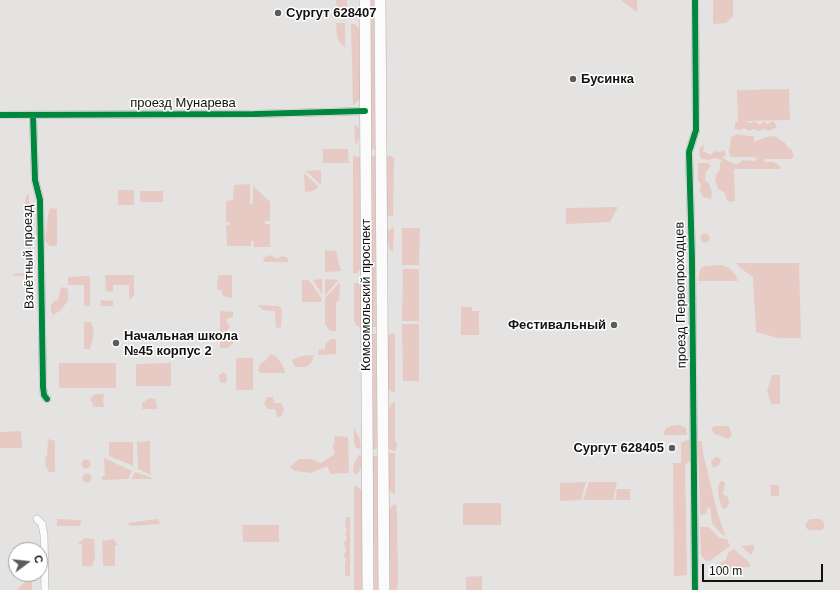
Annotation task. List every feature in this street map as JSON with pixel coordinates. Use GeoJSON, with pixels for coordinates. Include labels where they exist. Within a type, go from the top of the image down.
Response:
{"type":"FeatureCollection","features":[{"type":"Feature","properties":{"kind":"main road","name":"Комсомольский проспект"},"geometry":{"type":"LineString","coordinates":[[365,0],[368,590]]}},
{"type":"Feature","properties":{"kind":"main road","name":"Комсомольский проспект"},"geometry":{"type":"LineString","coordinates":[[380,0],[384,590]]}},
{"type":"Feature","properties":{"kind":"street","name":"проезд Первопроходцев"},"geometry":{"type":"LineString","coordinates":[[695,0],[696,130],[689,152],[692,260],[695,590]]}},
{"type":"Feature","properties":{"kind":"street","name":"проезд Мунарева"},"geometry":{"type":"LineString","coordinates":[[0,115],[248,114],[365,111]]}},
{"type":"Feature","properties":{"kind":"street","name":"Взлётный проезд"},"geometry":{"type":"LineString","coordinates":[[33,115],[35,180],[40,200],[43,388],[44,394],[47,398]]}},
{"type":"Feature","properties":{"kind":"street"},"geometry":{"type":"LineString","coordinates":[[37,519],[42,524],[44,535],[45,590]]}},
{"type":"Feature","properties":{"kind":"shaded area"},"geometry":{"type":"Polygon","coordinates":[[[336,0],[347,0],[347,11],[337,10],[336,0]]]}},
{"type":"Feature","properties":{"kind":"shaded area"},"geometry":{"type":"Polygon","coordinates":[[[370,0],[374,0],[375,149],[371,149],[370,0]]]}},
{"type":"Feature","properties":{"kind":"shaded area"},"geometry":{"type":"Polygon","coordinates":[[[637,0],[637,12],[622,1],[637,0]]]}},
{"type":"Feature","properties":{"kind":"shaded area"},"geometry":{"type":"Polygon","coordinates":[[[713,0],[733,0],[733,16],[726,23],[713,24],[713,0]]]}},
{"type":"Feature","properties":{"kind":"shaded area"},"geometry":{"type":"Polygon","coordinates":[[[336,23],[345,23],[345,47],[340,43],[337,36],[336,23]]]}},
{"type":"Feature","properties":{"kind":"shaded area"},"geometry":{"type":"Polygon","coordinates":[[[351,24],[355,24],[359,29],[360,98],[353,106],[351,24]]]}},
{"type":"Feature","properties":{"kind":"shaded area"},"geometry":{"type":"Polygon","coordinates":[[[789,89],[790,120],[745,121],[750,123],[755,121],[760,125],[764,121],[767,124],[774,121],[777,127],[769,131],[763,129],[758,131],[753,129],[749,131],[744,128],[740,130],[735,129],[735,123],[738,121],[737,90],[789,89]]]}},
{"type":"Feature","properties":{"kind":"shaded area"},"geometry":{"type":"Polygon","coordinates":[[[354,124],[359,128],[359,138],[356,145],[355,141],[354,124]]]}},
{"type":"Feature","properties":{"kind":"shaded area"},"geometry":{"type":"Polygon","coordinates":[[[737,134],[754,136],[754,142],[766,137],[775,136],[792,150],[794,157],[791,159],[765,159],[764,162],[773,162],[779,165],[781,169],[734,169],[735,201],[730,202],[726,199],[725,193],[718,189],[715,179],[720,170],[720,163],[722,160],[715,158],[709,160],[702,159],[699,155],[700,148],[704,144],[703,151],[711,155],[714,151],[720,152],[724,150],[726,154],[723,158],[732,163],[738,164],[743,160],[754,161],[758,159],[754,157],[731,157],[729,152],[731,137],[737,134]]]}},
{"type":"Feature","properties":{"kind":"shaded area"},"geometry":{"type":"Polygon","coordinates":[[[323,149],[348,149],[349,163],[323,163],[323,149]]]}},
{"type":"Feature","properties":{"kind":"shaded area"},"geometry":{"type":"Polygon","coordinates":[[[353,156],[360,157],[360,269],[357,273],[353,274],[353,156]]]}},
{"type":"Feature","properties":{"kind":"shaded area"},"geometry":{"type":"Polygon","coordinates":[[[371,156],[375,156],[376,327],[372,327],[371,156]]]}},
{"type":"Feature","properties":{"kind":"shaded area"},"geometry":{"type":"Polygon","coordinates":[[[386,156],[391,156],[394,158],[393,217],[386,213],[386,156]]]}},
{"type":"Feature","properties":{"kind":"shaded area"},"geometry":{"type":"Polygon","coordinates":[[[698,163],[707,163],[711,165],[706,172],[705,180],[709,184],[712,192],[711,199],[703,197],[700,192],[701,184],[698,181],[698,163]]]}},
{"type":"Feature","properties":{"kind":"shaded area"},"geometry":{"type":"Polygon","coordinates":[[[321,170],[321,185],[306,171],[321,170]]]}},
{"type":"Feature","properties":{"kind":"shaded area"},"geometry":{"type":"Polygon","coordinates":[[[304,173],[319,187],[313,191],[305,192],[304,173]]]}},
{"type":"Feature","properties":{"kind":"shaded area"},"geometry":{"type":"Polygon","coordinates":[[[250,184],[250,204],[253,204],[253,186],[270,202],[270,221],[265,221],[265,224],[270,224],[270,247],[254,247],[254,241],[251,241],[251,246],[227,246],[226,225],[229,225],[229,222],[226,222],[226,201],[233,200],[234,185],[250,184]]]}},
{"type":"Feature","properties":{"kind":"shaded area"},"geometry":{"type":"Polygon","coordinates":[[[118,190],[134,190],[134,205],[118,205],[118,190]]]}},
{"type":"Feature","properties":{"kind":"shaded area"},"geometry":{"type":"Polygon","coordinates":[[[140,191],[163,191],[163,202],[140,202],[140,191]]]}},
{"type":"Feature","properties":{"kind":"shaded area"},"geometry":{"type":"Polygon","coordinates":[[[29,193],[31,273],[29,275],[16,276],[12,274],[27,273],[26,265],[28,245],[25,203],[26,197],[29,193]]]}},
{"type":"Feature","properties":{"kind":"shaded area"},"geometry":{"type":"Polygon","coordinates":[[[618,207],[610,222],[566,224],[566,208],[618,207]]]}},
{"type":"Feature","properties":{"kind":"shaded area"},"geometry":{"type":"Polygon","coordinates":[[[50,208],[57,209],[57,246],[50,246],[45,241],[50,208]]]}},
{"type":"Feature","properties":{"kind":"shaded area"},"geometry":{"type":"Polygon","coordinates":[[[394,227],[393,251],[390,250],[387,231],[394,227]]]}},
{"type":"Feature","properties":{"kind":"shaded area"},"geometry":{"type":"Polygon","coordinates":[[[402,228],[420,228],[419,265],[402,265],[402,228]]]}},
{"type":"Feature","properties":{"kind":"shaded area"},"geometry":{"type":"Polygon","coordinates":[[[705,233],[710,238],[705,243],[700,238],[705,233]]]}},
{"type":"Feature","properties":{"kind":"shaded area"},"geometry":{"type":"Polygon","coordinates":[[[325,250],[336,251],[342,271],[325,272],[325,250]]]}},
{"type":"Feature","properties":{"kind":"shaded area"},"geometry":{"type":"Polygon","coordinates":[[[270,255],[277,259],[282,256],[288,258],[288,262],[264,262],[263,258],[270,255]]]}},
{"type":"Feature","properties":{"kind":"shaded area"},"geometry":{"type":"Polygon","coordinates":[[[737,263],[799,263],[801,338],[777,338],[756,332],[753,277],[739,267],[737,263]]]}},
{"type":"Feature","properties":{"kind":"shaded area"},"geometry":{"type":"Polygon","coordinates":[[[722,265],[729,268],[735,274],[738,281],[698,281],[700,269],[705,266],[722,265]]]}},
{"type":"Feature","properties":{"kind":"shaded area"},"geometry":{"type":"Polygon","coordinates":[[[403,269],[419,269],[419,321],[402,321],[403,269]]]}},
{"type":"Feature","properties":{"kind":"shaded area"},"geometry":{"type":"Polygon","coordinates":[[[105,275],[134,275],[134,295],[129,300],[129,285],[113,285],[113,292],[106,291],[105,275]]]}},
{"type":"Feature","properties":{"kind":"shaded area"},"geometry":{"type":"Polygon","coordinates":[[[218,275],[232,275],[232,298],[223,296],[222,291],[217,289],[218,275]]]}},
{"type":"Feature","properties":{"kind":"shaded area"},"geometry":{"type":"Polygon","coordinates":[[[90,276],[90,306],[84,306],[84,285],[68,285],[68,277],[90,276]]]}},
{"type":"Feature","properties":{"kind":"shaded area"},"geometry":{"type":"Polygon","coordinates":[[[322,279],[322,294],[313,280],[322,279]]]}},
{"type":"Feature","properties":{"kind":"shaded area"},"geometry":{"type":"Polygon","coordinates":[[[325,279],[338,280],[325,296],[325,279]]]}},
{"type":"Feature","properties":{"kind":"shaded area"},"geometry":{"type":"Polygon","coordinates":[[[302,280],[309,280],[322,299],[321,302],[302,302],[302,280]]]}},
{"type":"Feature","properties":{"kind":"shaded area"},"geometry":{"type":"Polygon","coordinates":[[[340,282],[339,301],[336,302],[336,331],[331,331],[325,324],[325,298],[340,282]]]}},
{"type":"Feature","properties":{"kind":"shaded area"},"geometry":{"type":"Polygon","coordinates":[[[354,283],[358,283],[361,286],[361,328],[357,326],[354,321],[354,283]]]}},
{"type":"Feature","properties":{"kind":"shaded area"},"geometry":{"type":"Polygon","coordinates":[[[61,287],[68,289],[68,301],[60,311],[53,315],[51,312],[51,305],[55,300],[58,300],[61,287]]]}},
{"type":"Feature","properties":{"kind":"shaded area"},"geometry":{"type":"Polygon","coordinates":[[[101,300],[113,301],[113,306],[100,306],[101,300]]]}},
{"type":"Feature","properties":{"kind":"shaded area"},"geometry":{"type":"Polygon","coordinates":[[[258,305],[279,306],[282,309],[281,327],[276,328],[275,311],[263,310],[258,305]]]}},
{"type":"Feature","properties":{"kind":"shaded area"},"geometry":{"type":"Polygon","coordinates":[[[461,307],[472,307],[472,311],[479,311],[479,335],[461,335],[461,307]]]}},
{"type":"Feature","properties":{"kind":"shaded area"},"geometry":{"type":"Polygon","coordinates":[[[220,311],[233,312],[233,317],[226,319],[230,326],[227,331],[228,336],[235,341],[227,348],[220,348],[220,311]]]}},
{"type":"Feature","properties":{"kind":"shaded area"},"geometry":{"type":"Polygon","coordinates":[[[84,322],[91,322],[94,330],[90,349],[84,349],[84,322]]]}},
{"type":"Feature","properties":{"kind":"shaded area"},"geometry":{"type":"Polygon","coordinates":[[[402,324],[419,324],[419,381],[403,381],[402,324]]]}},
{"type":"Feature","properties":{"kind":"shaded area"},"geometry":{"type":"Polygon","coordinates":[[[393,333],[395,335],[395,393],[390,391],[388,388],[387,335],[393,333]]]}},
{"type":"Feature","properties":{"kind":"shaded area"},"geometry":{"type":"Polygon","coordinates":[[[372,334],[376,334],[377,449],[373,449],[372,334]]]}},
{"type":"Feature","properties":{"kind":"shaded area"},"geometry":{"type":"Polygon","coordinates":[[[330,339],[336,339],[336,354],[318,355],[319,349],[325,350],[325,345],[330,339]]]}},
{"type":"Feature","properties":{"kind":"shaded area"},"geometry":{"type":"Polygon","coordinates":[[[270,354],[276,356],[283,366],[285,373],[261,373],[258,371],[260,364],[266,360],[270,354]]]}},
{"type":"Feature","properties":{"kind":"shaded area"},"geometry":{"type":"Polygon","coordinates":[[[314,355],[312,362],[306,367],[295,367],[292,360],[301,356],[314,355]]]}},
{"type":"Feature","properties":{"kind":"shaded area"},"geometry":{"type":"Polygon","coordinates":[[[236,358],[253,358],[253,390],[236,390],[236,358]]]}},
{"type":"Feature","properties":{"kind":"shaded area"},"geometry":{"type":"Polygon","coordinates":[[[59,363],[116,363],[116,388],[59,388],[59,363]]]}},
{"type":"Feature","properties":{"kind":"shaded area"},"geometry":{"type":"Polygon","coordinates":[[[171,363],[171,386],[136,386],[136,364],[171,363]]]}},
{"type":"Feature","properties":{"kind":"shaded area"},"geometry":{"type":"Polygon","coordinates":[[[224,372],[227,376],[226,383],[220,382],[219,375],[224,372]]]}},
{"type":"Feature","properties":{"kind":"shaded area"},"geometry":{"type":"Polygon","coordinates":[[[772,375],[780,375],[780,404],[771,404],[767,391],[772,375]]]}},
{"type":"Feature","properties":{"kind":"shaded area"},"geometry":{"type":"Polygon","coordinates":[[[94,394],[105,394],[103,399],[104,407],[94,407],[90,399],[94,394]]]}},
{"type":"Feature","properties":{"kind":"shaded area"},"geometry":{"type":"Polygon","coordinates":[[[268,397],[273,397],[274,403],[281,403],[284,408],[282,416],[277,417],[275,409],[267,409],[264,403],[268,397]]]}},
{"type":"Feature","properties":{"kind":"shaded area"},"geometry":{"type":"Polygon","coordinates":[[[149,398],[155,399],[158,409],[142,409],[142,403],[149,398]]]}},
{"type":"Feature","properties":{"kind":"shaded area"},"geometry":{"type":"Polygon","coordinates":[[[395,402],[395,440],[397,444],[396,450],[392,451],[391,449],[388,449],[388,411],[392,403],[395,402]]]}},
{"type":"Feature","properties":{"kind":"shaded area"},"geometry":{"type":"Polygon","coordinates":[[[680,425],[686,428],[687,435],[664,435],[665,429],[671,426],[680,425]]]}},
{"type":"Feature","properties":{"kind":"shaded area"},"geometry":{"type":"Polygon","coordinates":[[[714,426],[729,426],[732,435],[728,439],[715,434],[711,430],[714,426]]]}},
{"type":"Feature","properties":{"kind":"shaded area"},"geometry":{"type":"Polygon","coordinates":[[[354,428],[359,437],[361,445],[360,449],[355,446],[354,428]]]}},
{"type":"Feature","properties":{"kind":"shaded area"},"geometry":{"type":"Polygon","coordinates":[[[21,431],[22,448],[0,448],[0,432],[21,431]]]}},
{"type":"Feature","properties":{"kind":"shaded area"},"geometry":{"type":"Polygon","coordinates":[[[335,436],[348,437],[349,473],[331,474],[327,466],[311,473],[295,471],[290,467],[299,459],[311,459],[321,463],[335,454],[333,447],[335,436]]]}},
{"type":"Feature","properties":{"kind":"shaded area"},"geometry":{"type":"Polygon","coordinates":[[[48,439],[55,441],[55,472],[49,472],[46,467],[45,459],[47,455],[48,439]]]}},
{"type":"Feature","properties":{"kind":"shaded area"},"geometry":{"type":"Polygon","coordinates":[[[690,440],[693,443],[693,460],[688,462],[685,466],[687,575],[674,576],[673,463],[681,463],[681,443],[690,440]]]}},
{"type":"Feature","properties":{"kind":"shaded area"},"geometry":{"type":"Polygon","coordinates":[[[150,441],[151,475],[138,469],[137,442],[150,441]]]}},
{"type":"Feature","properties":{"kind":"shaded area"},"geometry":{"type":"Polygon","coordinates":[[[698,441],[702,441],[703,453],[718,515],[726,536],[720,533],[712,523],[710,507],[708,507],[706,514],[700,515],[698,441]]]}},
{"type":"Feature","properties":{"kind":"shaded area"},"geometry":{"type":"Polygon","coordinates":[[[109,442],[133,442],[133,466],[109,456],[109,442]]]}},
{"type":"Feature","properties":{"kind":"shaded area"},"geometry":{"type":"Polygon","coordinates":[[[388,453],[395,453],[395,495],[389,490],[388,453]]]}},
{"type":"Feature","properties":{"kind":"shaded area"},"geometry":{"type":"Polygon","coordinates":[[[361,455],[361,468],[355,475],[353,471],[354,464],[358,456],[361,455]]]}},
{"type":"Feature","properties":{"kind":"shaded area"},"geometry":{"type":"Polygon","coordinates":[[[373,456],[377,456],[378,590],[373,590],[373,456]]]}},
{"type":"Feature","properties":{"kind":"shaded area"},"geometry":{"type":"Polygon","coordinates":[[[716,457],[721,459],[719,465],[714,468],[711,461],[716,457]]]}},
{"type":"Feature","properties":{"kind":"shaded area"},"geometry":{"type":"Polygon","coordinates":[[[104,458],[132,471],[128,479],[102,480],[102,476],[105,476],[104,458]]]}},
{"type":"Feature","properties":{"kind":"shaded area"},"geometry":{"type":"Polygon","coordinates":[[[86,459],[91,464],[86,469],[81,464],[86,459]]]}},
{"type":"Feature","properties":{"kind":"shaded area"},"geometry":{"type":"Polygon","coordinates":[[[135,472],[152,478],[152,479],[131,479],[135,472]]]}},
{"type":"Feature","properties":{"kind":"shaded area"},"geometry":{"type":"Polygon","coordinates":[[[85,474],[89,474],[91,478],[89,482],[85,482],[83,480],[83,476],[85,474]]]}},
{"type":"Feature","properties":{"kind":"shaded area"},"geometry":{"type":"Polygon","coordinates":[[[720,481],[725,482],[723,494],[728,497],[729,503],[726,509],[722,508],[719,499],[718,487],[720,481]]]}},
{"type":"Feature","properties":{"kind":"shaded area"},"geometry":{"type":"Polygon","coordinates":[[[586,482],[581,500],[560,501],[560,483],[586,482]]]}},
{"type":"Feature","properties":{"kind":"shaded area"},"geometry":{"type":"Polygon","coordinates":[[[589,482],[617,482],[613,500],[583,500],[589,482]]]}},
{"type":"Feature","properties":{"kind":"shaded area"},"geometry":{"type":"Polygon","coordinates":[[[354,485],[362,491],[362,590],[354,590],[354,485]]]}},
{"type":"Feature","properties":{"kind":"shaded area"},"geometry":{"type":"Polygon","coordinates":[[[770,485],[779,485],[779,496],[771,496],[770,485]]]}},
{"type":"Feature","properties":{"kind":"shaded area"},"geometry":{"type":"Polygon","coordinates":[[[617,489],[630,489],[630,500],[615,500],[617,489]]]}},
{"type":"Feature","properties":{"kind":"shaded area"},"geometry":{"type":"Polygon","coordinates":[[[463,503],[501,503],[501,525],[463,525],[463,503]]]}},
{"type":"Feature","properties":{"kind":"shaded area"},"geometry":{"type":"Polygon","coordinates":[[[394,504],[396,505],[397,513],[398,580],[397,590],[389,590],[388,513],[394,504]]]}},
{"type":"Feature","properties":{"kind":"shaded area"},"geometry":{"type":"Polygon","coordinates":[[[346,517],[350,517],[350,577],[345,575],[346,560],[344,555],[346,550],[344,543],[347,538],[345,534],[347,532],[345,524],[346,517]]]}},
{"type":"Feature","properties":{"kind":"shaded area"},"geometry":{"type":"Polygon","coordinates":[[[57,519],[81,520],[80,526],[57,526],[57,519]]]}},
{"type":"Feature","properties":{"kind":"shaded area"},"geometry":{"type":"Polygon","coordinates":[[[157,519],[161,524],[131,526],[127,523],[157,519]]]}},
{"type":"Feature","properties":{"kind":"shaded area"},"geometry":{"type":"Polygon","coordinates":[[[810,519],[821,519],[824,522],[824,528],[822,530],[807,529],[805,525],[810,519]]]}},
{"type":"Feature","properties":{"kind":"shaded area"},"geometry":{"type":"Polygon","coordinates":[[[242,525],[279,525],[279,542],[243,542],[242,525]]]}},
{"type":"Feature","properties":{"kind":"shaded area"},"geometry":{"type":"Polygon","coordinates":[[[700,527],[709,527],[719,538],[727,539],[730,546],[710,561],[706,561],[701,555],[700,527]]]}},
{"type":"Feature","properties":{"kind":"shaded area"},"geometry":{"type":"Polygon","coordinates":[[[84,538],[94,539],[95,557],[92,566],[82,566],[82,544],[78,544],[84,538]]]}},
{"type":"Feature","properties":{"kind":"shaded area"},"geometry":{"type":"Polygon","coordinates":[[[113,539],[118,545],[115,546],[115,566],[103,566],[102,541],[113,539]]]}},
{"type":"Feature","properties":{"kind":"shaded area"},"geometry":{"type":"Polygon","coordinates":[[[754,545],[754,550],[751,555],[741,546],[754,545]]]}},
{"type":"Feature","properties":{"kind":"shaded area"},"geometry":{"type":"Polygon","coordinates":[[[734,549],[750,563],[750,567],[722,569],[719,563],[726,560],[728,553],[734,549]]]}},
{"type":"Feature","properties":{"kind":"shaded area"},"geometry":{"type":"Polygon","coordinates":[[[482,576],[482,590],[466,590],[466,577],[482,576]]]}},
{"type":"Feature","properties":{"kind":"shaded area"},"geometry":{"type":"Polygon","coordinates":[[[25,582],[32,582],[32,590],[17,590],[25,582]]]}},
{"type":"Feature","properties":{"kind":"cycle path"},"geometry":{"type":"LineString","coordinates":[[695,0],[696,130],[689,152],[692,260],[695,590]]}},
{"type":"Feature","properties":{"kind":"cycle path"},"geometry":{"type":"LineString","coordinates":[[0,115],[255,114],[365,111]]}},
{"type":"Feature","properties":{"kind":"cycle path"},"geometry":{"type":"LineString","coordinates":[[33,115],[35,180],[40,200],[43,387],[44,395],[47,399]]}},
{"type":"Feature","properties":{"kind":"place","name":"Сургут 628407"},"geometry":{"type":"Point","coordinates":[278,13]}},
{"type":"Feature","properties":{"kind":"place","name":"Бусинка"},"geometry":{"type":"Point","coordinates":[573,79]}},
{"type":"Feature","properties":{"kind":"place","name":"Фестивальный"},"geometry":{"type":"Point","coordinates":[614,325]}},
{"type":"Feature","properties":{"kind":"place","name":"Начальная школа №45 корпус 2"},"geometry":{"type":"Point","coordinates":[116,343]}},
{"type":"Feature","properties":{"kind":"place","name":"Сургут 628405"},"geometry":{"type":"Point","coordinates":[672,448]}}]}
